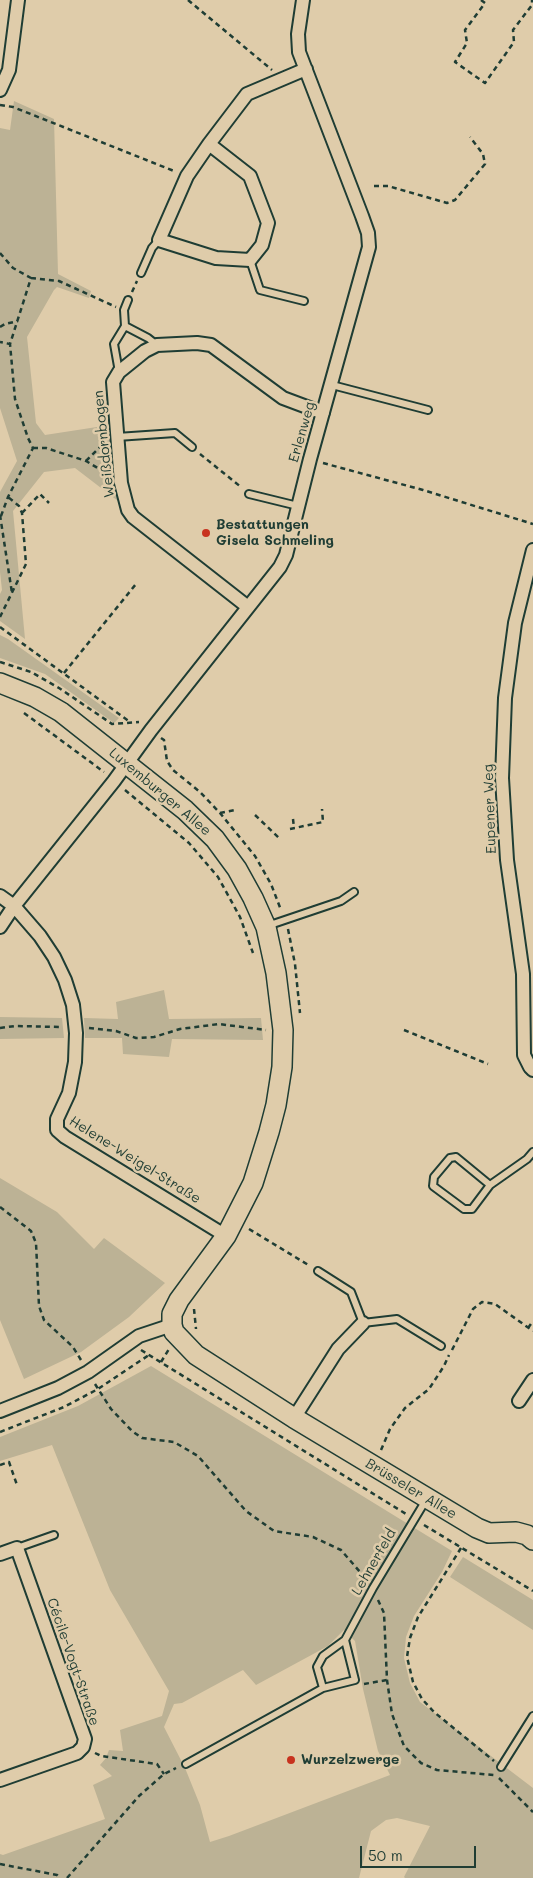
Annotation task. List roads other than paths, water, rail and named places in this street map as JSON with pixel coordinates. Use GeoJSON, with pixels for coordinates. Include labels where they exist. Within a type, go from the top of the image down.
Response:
{"type":"FeatureCollection","features":[{"type":"Feature","properties":{"kind":"street"},"geometry":{"type":"LineString","coordinates":[[0,90],[10,70],[18,0]]}},
{"type":"Feature","properties":{"kind":"street","name":"Erlenweg"},"geometry":{"type":"LineString","coordinates":[[127,763],[150,730],[280,567],[286,555],[310,460],[369,247],[368,233],[299,52],[298,34],[303,0]]}},
{"type":"Feature","properties":{"kind":"street"},"geometry":{"type":"LineString","coordinates":[[208,144],[250,176],[268,223],[262,245],[250,260],[216,258],[159,240],[187,176],[208,144],[247,94],[306,70]]}},
{"type":"Feature","properties":{"kind":"street"},"geometry":{"type":"LineString","coordinates":[[119,372],[145,351],[157,345],[197,342],[211,345],[283,398],[323,413]]}},
{"type":"Feature","properties":{"kind":"street","name":"Weißdornbogen"},"geometry":{"type":"LineString","coordinates":[[119,372],[113,382],[117,437],[125,502],[133,517],[248,608]]}},
{"type":"Feature","properties":{"kind":"street","name":"Eupener Weg"},"geometry":{"type":"LineString","coordinates":[[531,1069],[524,1056],[523,974],[507,860],[502,778],[505,698],[514,632],[533,550]]}},
{"type":"Feature","properties":{"kind":"street","name":"Luxemburger Allee"},"geometry":{"type":"LineString","coordinates":[[0,683],[35,697],[61,712],[185,810],[215,839],[237,869],[254,898],[266,926],[280,996],[283,1030],[282,1067],[269,1132],[235,1235],[179,1300],[172,1314],[172,1325]]}},
{"type":"Feature","properties":{"kind":"street"},"geometry":{"type":"LineString","coordinates":[[0,927],[14,906],[127,763]]}},
{"type":"Feature","properties":{"kind":"street","name":"Helene-Weigel-Straße"},"geometry":{"type":"LineString","coordinates":[[0,896],[14,906],[40,936],[54,957],[65,980],[73,1005],[76,1027],[75,1062],[69,1093],[57,1119],[57,1130],[65,1137],[235,1235]]}},
{"type":"Feature","properties":{"kind":"street"},"geometry":{"type":"LineString","coordinates":[[294,1418],[338,1349],[363,1323]]}},
{"type":"Feature","properties":{"kind":"street"},"geometry":{"type":"LineString","coordinates":[[0,1411],[58,1388],[88,1372],[139,1336],[172,1325]]}},
{"type":"Feature","properties":{"kind":"street","name":"Brüsseler Allee"},"geometry":{"type":"LineString","coordinates":[[172,1325],[174,1332],[196,1355],[426,1499],[488,1533],[516,1532],[527,1535],[533,1540]]}},
{"type":"Feature","properties":{"kind":"street"},"geometry":{"type":"LineString","coordinates":[[520,1401],[533,1380]]}},
{"type":"Feature","properties":{"kind":"street"},"geometry":{"type":"LineString","coordinates":[[0,1554],[17,1548]]}},
{"type":"Feature","properties":{"kind":"street","name":"Cécile-Vogt-Straße"},"geometry":{"type":"LineString","coordinates":[[0,1780],[77,1753],[83,1747],[85,1739],[17,1548]]}},
{"type":"Feature","properties":{"kind":"lane"},"geometry":{"type":"LineString","coordinates":[[141,273],[152,248],[159,240]]}},
{"type":"Feature","properties":{"kind":"lane"},"geometry":{"type":"LineString","coordinates":[[250,260],[260,290],[304,301]]}},
{"type":"Feature","properties":{"kind":"lane"},"geometry":{"type":"LineString","coordinates":[[128,300],[124,310],[125,326],[157,345]]}},
{"type":"Feature","properties":{"kind":"lane","name":"Weißdornbogen"},"geometry":{"type":"LineString","coordinates":[[119,372],[114,344],[125,326]]}},
{"type":"Feature","properties":{"kind":"lane"},"geometry":{"type":"LineString","coordinates":[[332,385],[428,410]]}},
{"type":"Feature","properties":{"kind":"lane"},"geometry":{"type":"LineString","coordinates":[[117,437],[175,433],[192,447]]}},
{"type":"Feature","properties":{"kind":"lane"},"geometry":{"type":"LineString","coordinates":[[249,494],[298,506]]}},
{"type":"Feature","properties":{"kind":"lane"},"geometry":{"type":"LineString","coordinates":[[266,926],[341,901],[354,892]]}},
{"type":"Feature","properties":{"kind":"lane"},"geometry":{"type":"LineString","coordinates":[[490,1185],[456,1157],[450,1158],[434,1178],[433,1186],[464,1209],[472,1208],[490,1185],[527,1159],[533,1152]]}},
{"type":"Feature","properties":{"kind":"lane"},"geometry":{"type":"LineString","coordinates":[[318,1271],[351,1292],[363,1323],[397,1319],[441,1346]]}},
{"type":"Feature","properties":{"kind":"lane","name":"Lehnerfeld"},"geometry":{"type":"LineString","coordinates":[[323,1688],[317,1667],[323,1656],[345,1640],[373,1588],[426,1499]]}},
{"type":"Feature","properties":{"kind":"lane"},"geometry":{"type":"LineString","coordinates":[[17,1548],[54,1535]]}},
{"type":"Feature","properties":{"kind":"lane"},"geometry":{"type":"LineString","coordinates":[[186,1764],[323,1688],[354,1680],[345,1640]]}},
{"type":"Feature","properties":{"kind":"lane"},"geometry":{"type":"LineString","coordinates":[[501,1768],[533,1716]]}},
{"type":"Feature","properties":{"kind":"place","name":"Bestattungen Gisela Schmeling"},"geometry":{"type":"Point","coordinates":[206,533]}},
{"type":"Feature","properties":{"kind":"place","name":"Wurzelzwerge"},"geometry":{"type":"Point","coordinates":[291,1760]}}]}
